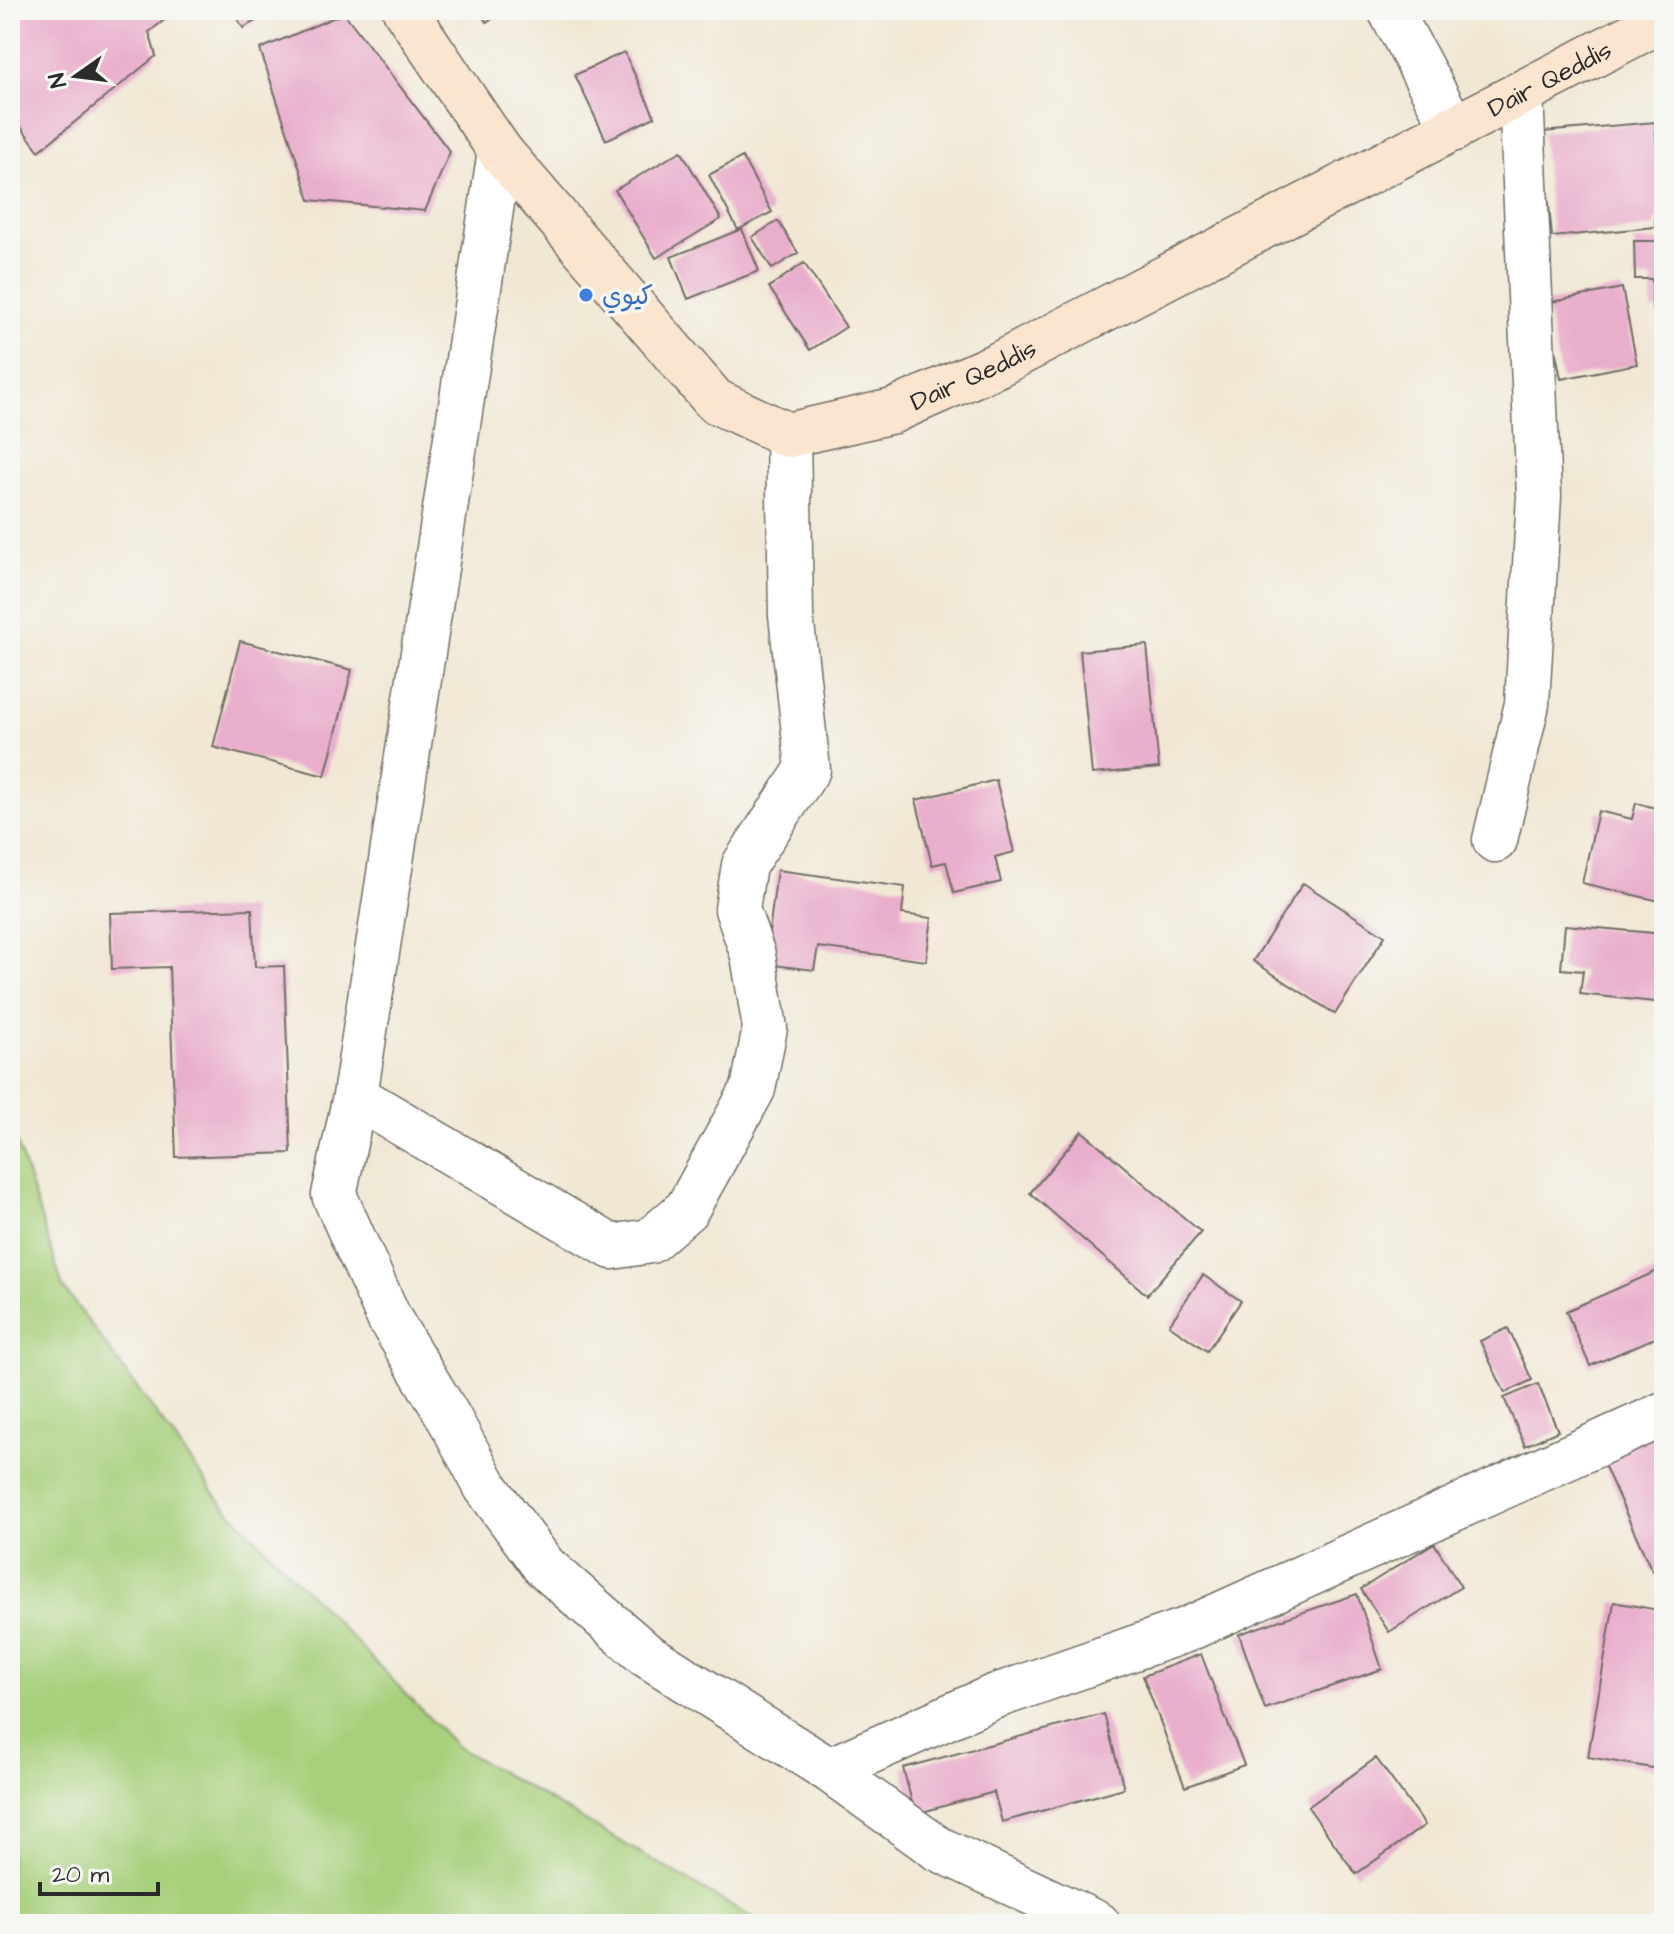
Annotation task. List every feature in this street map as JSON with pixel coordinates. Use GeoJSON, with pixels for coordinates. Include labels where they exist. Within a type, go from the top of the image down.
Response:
{"type":"FeatureCollection","features":[{"type":"Feature","properties":{"kind":"main road"},"geometry":{"type":"LineString","coordinates":[[405,10],[500,151],[715,401],[788,435]]}},
{"type":"Feature","properties":{"kind":"main road","name":"Dair Qeddis"},"geometry":{"type":"LineString","coordinates":[[788,435],[893,411],[999,364],[1664,19]]}},
{"type":"Feature","properties":{"kind":"street"},"geometry":{"type":"LineString","coordinates":[[1390,10],[1454,129]]}},
{"type":"Feature","properties":{"kind":"street"},"geometry":{"type":"LineString","coordinates":[[1495,840],[1527,704],[1539,496],[1521,94]]}},
{"type":"Feature","properties":{"kind":"street"},"geometry":{"type":"LineString","coordinates":[[500,151],[355,1096],[334,1195],[389,1318],[486,1487],[544,1566],[645,1654],[829,1770],[937,1848],[1098,1924]]}},
{"type":"Feature","properties":{"kind":"street"},"geometry":{"type":"LineString","coordinates":[[355,1096],[612,1247],[650,1241],[687,1209],[753,1089],[765,1028],[753,955],[737,909],[744,865],[808,769],[791,615],[788,435]]}},
{"type":"Feature","properties":{"kind":"street"},"geometry":{"type":"LineString","coordinates":[[829,1770],[993,1697],[1186,1630],[1664,1414]]}},
{"type":"Feature","properties":{"kind":"green space"},"geometry":{"type":"Polygon","coordinates":[[[10,1121],[63,1287],[221,1502],[457,1747],[763,1924],[10,1924],[10,1121]]]}},
{"type":"Feature","properties":{"kind":"building"},"geometry":{"type":"Polygon","coordinates":[[[38,10],[177,10],[149,32],[156,56],[39,151],[10,112],[10,19],[38,10]]]}},
{"type":"Feature","properties":{"kind":"building"},"geometry":{"type":"Polygon","coordinates":[[[233,10],[275,10],[243,28],[233,10]]]}},
{"type":"Feature","properties":{"kind":"building"},"geometry":{"type":"Polygon","coordinates":[[[479,10],[510,10],[486,22],[479,10]]]}},
{"type":"Feature","properties":{"kind":"building"},"geometry":{"type":"Polygon","coordinates":[[[344,13],[450,152],[425,211],[310,200],[260,49],[344,13]]]}},
{"type":"Feature","properties":{"kind":"building"},"geometry":{"type":"Polygon","coordinates":[[[624,52],[655,117],[606,140],[575,75],[624,52]]]}},
{"type":"Feature","properties":{"kind":"building"},"geometry":{"type":"Polygon","coordinates":[[[1655,122],[1657,148],[1664,148],[1664,218],[1655,219],[1655,227],[1552,237],[1542,132],[1655,122]]]}},
{"type":"Feature","properties":{"kind":"building"},"geometry":{"type":"Polygon","coordinates":[[[681,151],[721,219],[656,258],[615,190],[681,151]]]}},
{"type":"Feature","properties":{"kind":"building"},"geometry":{"type":"Polygon","coordinates":[[[742,157],[772,212],[738,230],[709,175],[742,157]]]}},
{"type":"Feature","properties":{"kind":"building"},"geometry":{"type":"Polygon","coordinates":[[[778,221],[798,253],[772,269],[752,237],[778,221]]]}},
{"type":"Feature","properties":{"kind":"building"},"geometry":{"type":"Polygon","coordinates":[[[742,229],[759,271],[688,299],[671,257],[742,229]]]}},
{"type":"Feature","properties":{"kind":"building"},"geometry":{"type":"Polygon","coordinates":[[[1634,241],[1664,241],[1664,310],[1652,310],[1652,279],[1635,279],[1634,241]]]}},
{"type":"Feature","properties":{"kind":"building"},"geometry":{"type":"Polygon","coordinates":[[[804,263],[846,327],[810,350],[769,287],[804,263]]]}},
{"type":"Feature","properties":{"kind":"building"},"geometry":{"type":"Polygon","coordinates":[[[1622,288],[1637,364],[1561,379],[1546,303],[1622,288]]]}},
{"type":"Feature","properties":{"kind":"building"},"geometry":{"type":"Polygon","coordinates":[[[240,641],[352,670],[325,776],[213,747],[240,641]]]}},
{"type":"Feature","properties":{"kind":"building"},"geometry":{"type":"Polygon","coordinates":[[[1147,645],[1159,768],[1092,774],[1080,651],[1147,645]]]}},
{"type":"Feature","properties":{"kind":"building"},"geometry":{"type":"Polygon","coordinates":[[[996,780],[1014,852],[995,857],[1001,882],[954,893],[946,862],[932,865],[916,800],[996,780]]]}},
{"type":"Feature","properties":{"kind":"building"},"geometry":{"type":"Polygon","coordinates":[[[1636,803],[1664,810],[1664,902],[1582,883],[1598,811],[1632,819],[1636,803]]]}},
{"type":"Feature","properties":{"kind":"building"},"geometry":{"type":"Polygon","coordinates":[[[777,870],[905,887],[902,914],[932,918],[926,961],[818,947],[814,970],[765,964],[777,870]]]}},
{"type":"Feature","properties":{"kind":"building"},"geometry":{"type":"Polygon","coordinates":[[[1303,883],[1385,936],[1335,1014],[1253,961],[1303,883]]]}},
{"type":"Feature","properties":{"kind":"building"},"geometry":{"type":"Polygon","coordinates":[[[252,909],[255,967],[284,966],[291,1153],[176,1157],[169,967],[112,969],[110,913],[252,909]]]}},
{"type":"Feature","properties":{"kind":"building"},"geometry":{"type":"Polygon","coordinates":[[[1565,925],[1664,934],[1664,1003],[1580,994],[1583,971],[1561,969],[1565,925]]]}},
{"type":"Feature","properties":{"kind":"building"},"geometry":{"type":"Polygon","coordinates":[[[1082,1131],[1201,1232],[1147,1295],[1030,1193],[1082,1131]]]}},
{"type":"Feature","properties":{"kind":"building"},"geometry":{"type":"Polygon","coordinates":[[[1664,1268],[1664,1347],[1659,1336],[1590,1366],[1566,1311],[1664,1268]]]}},
{"type":"Feature","properties":{"kind":"building"},"geometry":{"type":"Polygon","coordinates":[[[1203,1275],[1241,1301],[1207,1351],[1169,1325],[1203,1275]]]}},
{"type":"Feature","properties":{"kind":"building"},"geometry":{"type":"Polygon","coordinates":[[[1508,1328],[1532,1380],[1505,1393],[1480,1341],[1508,1328]]]}},
{"type":"Feature","properties":{"kind":"building"},"geometry":{"type":"Polygon","coordinates":[[[1538,1384],[1558,1431],[1525,1446],[1504,1398],[1538,1384]]]}},
{"type":"Feature","properties":{"kind":"building"},"geometry":{"type":"Polygon","coordinates":[[[1664,1429],[1664,1565],[1652,1571],[1601,1458],[1664,1429]]]}},
{"type":"Feature","properties":{"kind":"building"},"geometry":{"type":"Polygon","coordinates":[[[1434,1543],[1461,1587],[1389,1632],[1361,1589],[1434,1543]]]}},
{"type":"Feature","properties":{"kind":"building"},"geometry":{"type":"Polygon","coordinates":[[[1357,1594],[1382,1669],[1265,1709],[1239,1634],[1357,1594]]]}},
{"type":"Feature","properties":{"kind":"building"},"geometry":{"type":"Polygon","coordinates":[[[1614,1602],[1664,1611],[1664,1770],[1588,1757],[1614,1602]]]}},
{"type":"Feature","properties":{"kind":"building"},"geometry":{"type":"Polygon","coordinates":[[[1201,1654],[1244,1765],[1185,1787],[1143,1676],[1201,1654]]]}},
{"type":"Feature","properties":{"kind":"building"},"geometry":{"type":"Polygon","coordinates":[[[1104,1714],[1124,1788],[1002,1822],[994,1792],[915,1814],[903,1768],[1104,1714]]]}},
{"type":"Feature","properties":{"kind":"building"},"geometry":{"type":"Polygon","coordinates":[[[1376,1758],[1425,1825],[1356,1874],[1308,1807],[1376,1758]]]}},
{"type":"Feature","properties":{"kind":"place","name":"كيوي"},"geometry":{"type":"Point","coordinates":[586,295]}}]}
